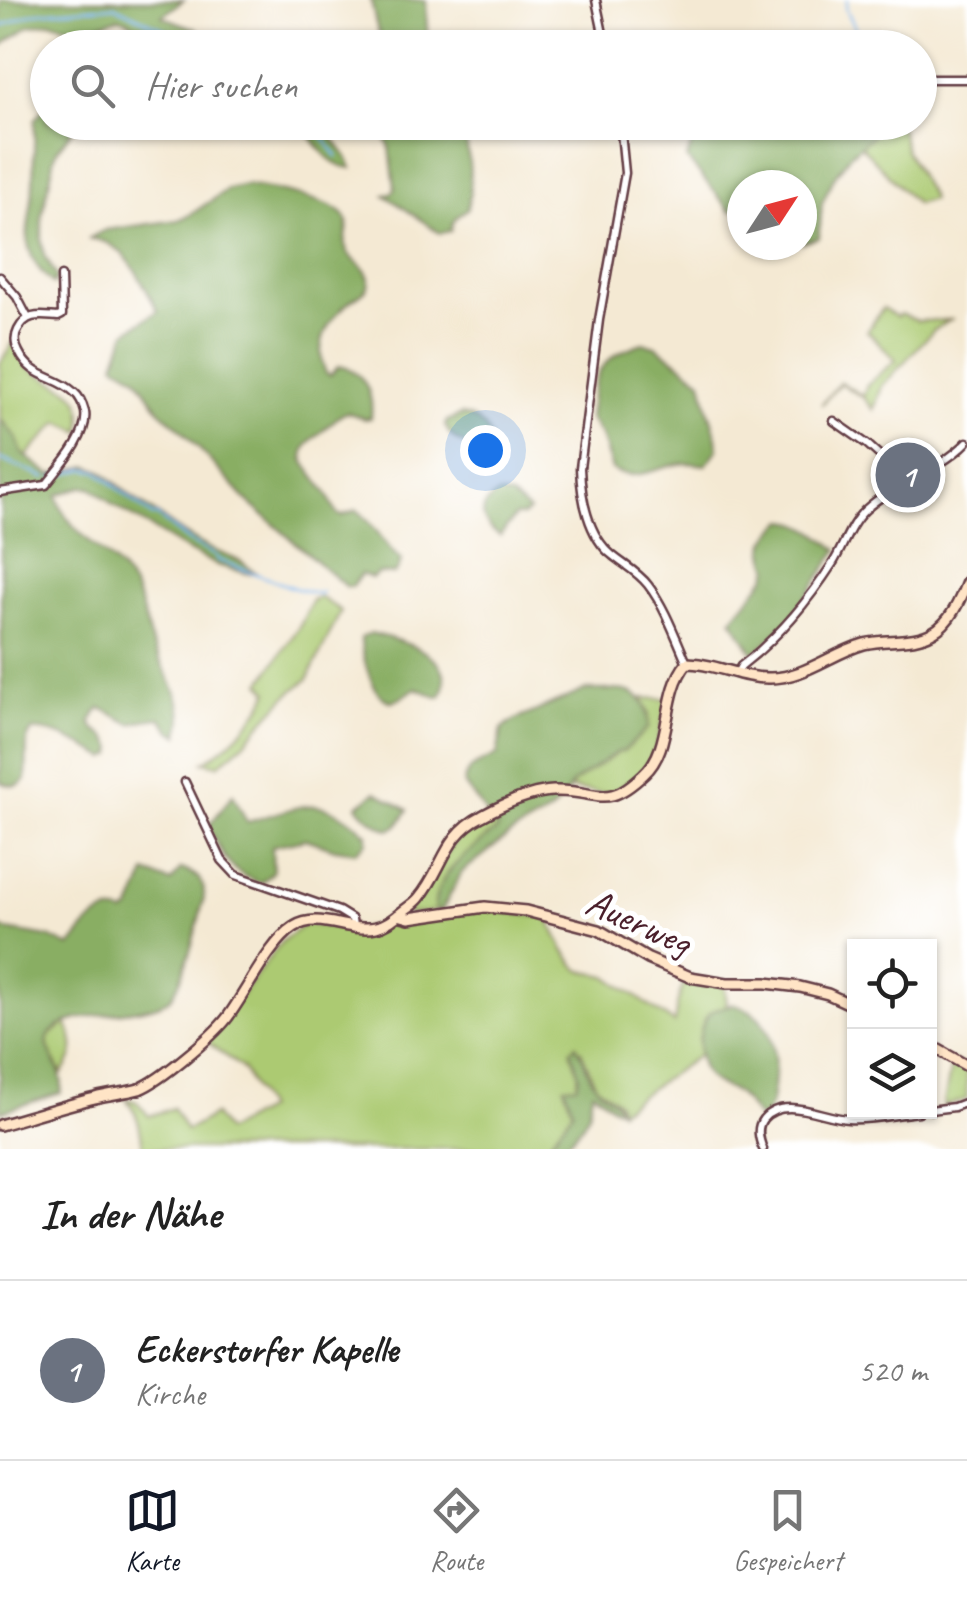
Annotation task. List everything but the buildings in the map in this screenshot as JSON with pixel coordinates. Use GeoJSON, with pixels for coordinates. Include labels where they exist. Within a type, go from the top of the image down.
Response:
{"type":"FeatureCollection","features":[{"type":"Feature","properties":{"kind":"street"},"geometry":{"type":"LineString","coordinates":[[596,0],[602,30]]}},
{"type":"Feature","properties":{"kind":"street"},"geometry":{"type":"LineString","coordinates":[[937,79],[967,80]]}},
{"type":"Feature","properties":{"kind":"street"},"geometry":{"type":"LineString","coordinates":[[622,140],[625,173],[599,320],[580,481],[599,541],[647,584],[687,663]]}},
{"type":"Feature","properties":{"kind":"street"},"geometry":{"type":"LineString","coordinates":[[0,492],[42,486],[82,433],[84,411],[76,393],[37,373],[16,346],[16,333],[28,318],[58,318],[62,314],[60,276]]}},
{"type":"Feature","properties":{"kind":"street"},"geometry":{"type":"LineString","coordinates":[[0,277],[28,318]]}},
{"type":"Feature","properties":{"kind":"street"},"geometry":{"type":"LineString","coordinates":[[834,421],[908,481]]}},
{"type":"Feature","properties":{"kind":"street"},"geometry":{"type":"LineString","coordinates":[[737,673],[793,620],[864,510],[944,462],[967,442]]}},
{"type":"Feature","properties":{"kind":"street"},"geometry":{"type":"LineString","coordinates":[[687,663],[757,678],[784,677],[867,643],[929,634],[952,612],[967,582]]}},
{"type":"Feature","properties":{"kind":"street"},"geometry":{"type":"LineString","coordinates":[[398,916],[420,897],[452,840],[480,817],[555,790],[616,796],[642,777],[655,761],[675,684],[687,663]]}},
{"type":"Feature","properties":{"kind":"street"},"geometry":{"type":"LineString","coordinates":[[185,782],[222,860],[236,875],[339,911],[352,919],[353,926]]}},
{"type":"Feature","properties":{"kind":"street","name":"Auerweg"},"geometry":{"type":"LineString","coordinates":[[0,1125],[145,1086],[217,1028],[270,954],[292,929],[310,921],[373,928],[398,916],[409,918],[485,907],[526,912],[599,930],[658,964],[690,977],[800,987],[847,1003]]}},
{"type":"Feature","properties":{"kind":"street"},"geometry":{"type":"LineString","coordinates":[[937,1049],[967,1066]]}},
{"type":"Feature","properties":{"kind":"street"},"geometry":{"type":"LineString","coordinates":[[937,1109],[967,1102]]}},
{"type":"Feature","properties":{"kind":"street"},"geometry":{"type":"LineString","coordinates":[[763,1149],[760,1125],[779,1109],[860,1119]]}},
{"type":"Feature","properties":{"kind":"green space"},"geometry":{"type":"Polygon","coordinates":[[[0,0],[184,0],[162,16],[197,30],[141,30],[119,18],[83,30],[52,22],[29,26],[0,47],[0,0]]]}},
{"type":"Feature","properties":{"kind":"green space"},"geometry":{"type":"Polygon","coordinates":[[[371,0],[426,0],[427,30],[377,28],[371,0]]]}},
{"type":"Feature","properties":{"kind":"green space"},"geometry":{"type":"Polygon","coordinates":[[[34,140],[65,140],[56,152],[42,215],[42,243],[57,277],[54,284],[41,272],[29,248],[34,140]]]}},
{"type":"Feature","properties":{"kind":"green space"},"geometry":{"type":"Polygon","coordinates":[[[313,140],[334,140],[352,168],[335,163],[313,140]]]}},
{"type":"Feature","properties":{"kind":"green space"},"geometry":{"type":"Polygon","coordinates":[[[386,140],[466,140],[468,208],[454,221],[451,231],[440,233],[385,195],[395,188],[386,140]]]}},
{"type":"Feature","properties":{"kind":"green space"},"geometry":{"type":"Polygon","coordinates":[[[694,140],[867,140],[833,179],[822,203],[817,239],[817,170],[727,170],[727,206],[687,159],[694,140]]]}},
{"type":"Feature","properties":{"kind":"green space"},"geometry":{"type":"Polygon","coordinates":[[[866,140],[904,140],[932,199],[916,204],[860,145],[866,140]]]}},
{"type":"Feature","properties":{"kind":"green space"},"geometry":{"type":"Polygon","coordinates":[[[245,185],[317,201],[342,213],[347,220],[347,251],[369,277],[365,290],[330,323],[321,351],[326,373],[330,375],[339,366],[348,368],[366,384],[371,418],[343,414],[311,441],[304,455],[337,514],[357,510],[401,560],[394,574],[378,573],[372,578],[361,574],[352,587],[345,586],[246,500],[160,411],[137,377],[115,364],[126,332],[158,311],[122,254],[101,241],[87,239],[105,230],[178,220],[228,189],[245,185]]]}},
{"type":"Feature","properties":{"kind":"green space"},"geometry":{"type":"Polygon","coordinates":[[[883,308],[897,317],[900,314],[918,321],[950,320],[934,330],[882,386],[874,410],[864,398],[840,383],[821,405],[840,382],[863,396],[867,385],[896,360],[867,331],[883,308]]]}},
{"type":"Feature","properties":{"kind":"green space"},"geometry":{"type":"Polygon","coordinates":[[[13,342],[31,369],[76,396],[82,416],[81,432],[59,422],[27,456],[0,419],[0,363],[13,342]]]}},
{"type":"Feature","properties":{"kind":"green space"},"geometry":{"type":"Polygon","coordinates":[[[643,343],[656,346],[702,380],[718,449],[706,465],[683,463],[637,475],[612,470],[601,436],[589,418],[593,390],[607,361],[643,343]]]}},
{"type":"Feature","properties":{"kind":"green space"},"geometry":{"type":"Polygon","coordinates":[[[461,415],[485,428],[492,443],[487,449],[467,446],[452,436],[445,425],[461,415]]]}},
{"type":"Feature","properties":{"kind":"green space"},"geometry":{"type":"Polygon","coordinates":[[[0,419],[16,437],[22,453],[51,475],[89,466],[102,471],[183,533],[255,572],[249,574],[217,565],[192,553],[91,487],[57,495],[78,531],[121,571],[134,589],[151,641],[175,689],[182,720],[179,735],[161,718],[131,724],[101,708],[91,722],[114,748],[113,755],[106,758],[60,736],[32,731],[27,739],[26,780],[14,786],[0,782],[0,419]]]}},
{"type":"Feature","properties":{"kind":"green space"},"geometry":{"type":"Polygon","coordinates":[[[498,494],[511,497],[529,511],[515,516],[500,536],[488,526],[483,515],[486,504],[498,494]]]}},
{"type":"Feature","properties":{"kind":"green space"},"geometry":{"type":"Polygon","coordinates":[[[785,520],[807,527],[838,550],[790,621],[754,654],[732,619],[766,576],[770,567],[765,546],[785,520]]]}},
{"type":"Feature","properties":{"kind":"green space"},"geometry":{"type":"Polygon","coordinates":[[[320,597],[341,611],[308,679],[218,765],[204,762],[250,722],[269,691],[261,683],[301,624],[312,600],[320,597]]]}},
{"type":"Feature","properties":{"kind":"green space"},"geometry":{"type":"Polygon","coordinates":[[[371,633],[411,645],[435,660],[445,682],[441,696],[416,688],[394,701],[380,695],[361,645],[361,638],[371,633]]]}},
{"type":"Feature","properties":{"kind":"green space"},"geometry":{"type":"Polygon","coordinates":[[[585,690],[620,690],[637,696],[643,702],[649,727],[624,751],[573,783],[550,812],[508,836],[462,872],[442,910],[435,911],[440,886],[447,875],[498,829],[464,784],[468,773],[497,755],[502,729],[585,690]]]}},
{"type":"Feature","properties":{"kind":"green space"},"geometry":{"type":"Polygon","coordinates":[[[642,698],[668,699],[647,770],[610,794],[569,789],[625,745],[649,715],[642,698]]]}},
{"type":"Feature","properties":{"kind":"green space"},"geometry":{"type":"Polygon","coordinates":[[[376,792],[408,810],[390,830],[357,806],[376,792]]]}},
{"type":"Feature","properties":{"kind":"green space"},"geometry":{"type":"Polygon","coordinates":[[[233,794],[247,822],[293,808],[325,807],[357,825],[367,834],[367,842],[356,852],[306,839],[272,846],[273,872],[261,883],[249,879],[233,868],[208,827],[233,794]]]}},
{"type":"Feature","properties":{"kind":"green space"},"geometry":{"type":"Polygon","coordinates":[[[488,815],[499,829],[450,873],[435,911],[408,915],[454,841],[488,815]]]}},
{"type":"Feature","properties":{"kind":"green space"},"geometry":{"type":"Polygon","coordinates":[[[181,869],[200,880],[204,895],[186,966],[171,997],[146,1008],[90,1017],[58,1027],[47,1041],[61,1076],[61,1093],[0,1112],[0,927],[49,937],[70,947],[100,915],[125,914],[131,909],[146,873],[171,882],[181,869]]]}},
{"type":"Feature","properties":{"kind":"green space"},"geometry":{"type":"Polygon","coordinates":[[[489,909],[548,918],[579,970],[607,976],[674,1023],[686,977],[725,985],[727,1006],[708,1015],[699,1055],[620,1110],[618,1102],[596,1086],[582,1053],[577,1086],[564,1087],[573,1110],[546,1149],[143,1149],[136,1115],[124,1097],[137,1102],[149,1116],[173,1108],[186,1131],[214,1115],[226,1131],[266,1109],[242,1068],[206,1041],[282,941],[305,924],[359,929],[489,909]]]}},
{"type":"Feature","properties":{"kind":"green space"},"geometry":{"type":"Polygon","coordinates":[[[732,1004],[755,1014],[772,1043],[774,1079],[771,1103],[764,1117],[758,1118],[737,1094],[713,1081],[702,1065],[700,1036],[705,1019],[712,1011],[732,1004]]]}},
{"type":"Feature","properties":{"kind":"green space"},"geometry":{"type":"Polygon","coordinates":[[[66,1023],[73,1049],[62,1074],[47,1046],[48,1036],[66,1023]]]}},
{"type":"Feature","properties":{"kind":"green space"},"geometry":{"type":"Polygon","coordinates":[[[576,1045],[599,1089],[620,1110],[593,1091],[579,1130],[560,1149],[546,1149],[573,1110],[564,1086],[577,1085],[579,1076],[571,1050],[576,1045]]]}},
{"type":"Feature","properties":{"kind":"green space"},"geometry":{"type":"Polygon","coordinates":[[[952,1061],[967,1068],[967,1099],[943,1107],[952,1061]]]}},
{"type":"Feature","properties":{"kind":"waterway"},"geometry":{"type":"LineString","coordinates":[[847,0],[846,8],[856,30]]}},
{"type":"Feature","properties":{"kind":"waterway"},"geometry":{"type":"LineString","coordinates":[[0,27],[34,13],[115,6],[165,30]]}},
{"type":"Feature","properties":{"kind":"waterway"},"geometry":{"type":"LineString","coordinates":[[325,140],[337,156]]}},
{"type":"Feature","properties":{"kind":"waterway"},"geometry":{"type":"LineString","coordinates":[[0,459],[46,478]]}},
{"type":"Feature","properties":{"kind":"waterway"},"geometry":{"type":"LineString","coordinates":[[54,477],[85,469],[97,471],[152,516],[218,560],[294,588],[322,592]]}},
{"type":"Feature","properties":{"kind":"place","name":"Eckerstorfer Kapelle"},"geometry":{"type":"Point","coordinates":[908,475]}}]}
